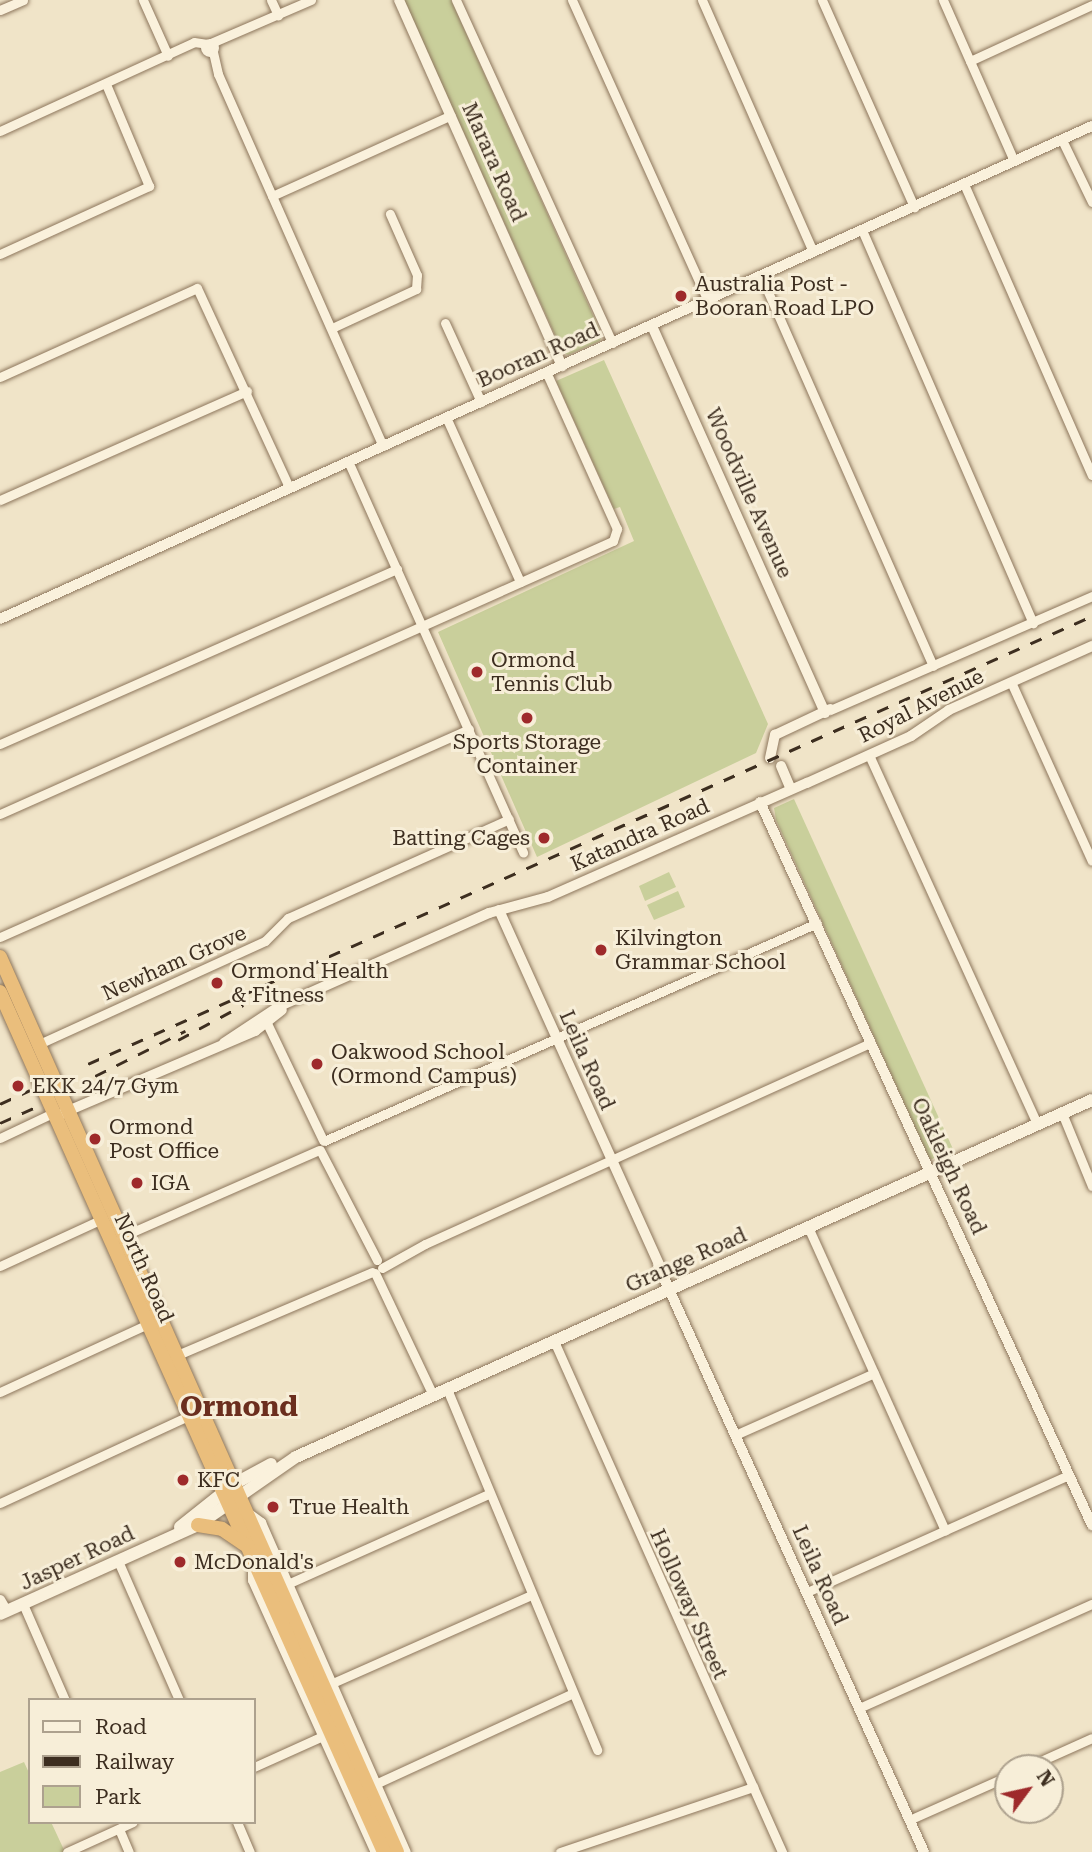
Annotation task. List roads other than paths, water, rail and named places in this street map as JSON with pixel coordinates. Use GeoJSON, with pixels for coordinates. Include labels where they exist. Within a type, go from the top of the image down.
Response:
{"type":"FeatureCollection","features":[{"type":"Feature","properties":{"kind":"highway","name":"North Road"},"geometry":{"type":"LineString","coordinates":[[0,957],[5,996],[54,1116],[202,1454],[253,1560],[278,1588],[327,1686],[331,1732],[372,1785],[397,1852]]}},
{"type":"Feature","properties":{"kind":"highway","name":"North Road"},"geometry":{"type":"LineString","coordinates":[[5,996],[38,1044],[70,1113],[246,1511],[278,1588],[331,1732],[384,1852]]}},
{"type":"Feature","properties":{"kind":"highway"},"geometry":{"type":"LineString","coordinates":[[202,1454],[217,1446]]}},
{"type":"Feature","properties":{"kind":"highway"},"geometry":{"type":"LineString","coordinates":[[198,1525],[222,1529],[245,1545]]}},
{"type":"Feature","properties":{"kind":"main road","name":"Grange Road"},"geometry":{"type":"LineString","coordinates":[[223,1500],[236,1489],[296,1457],[1092,1100]]}},
{"type":"Feature","properties":{"kind":"main road","name":"Jasper Road"},"geometry":{"type":"LineString","coordinates":[[4,1613],[198,1525],[223,1500]]}},
{"type":"Feature","properties":{"kind":"main road","name":"Jasper Road"},"geometry":{"type":"LineString","coordinates":[[170,1536],[223,1500]]}},
{"type":"Feature","properties":{"kind":"street"},"geometry":{"type":"LineString","coordinates":[[0,10],[9,3],[23,0]]}},
{"type":"Feature","properties":{"kind":"street"},"geometry":{"type":"LineString","coordinates":[[143,0],[168,56]]}},
{"type":"Feature","properties":{"kind":"street"},"geometry":{"type":"LineString","coordinates":[[271,0],[278,15]]}},
{"type":"Feature","properties":{"kind":"street"},"geometry":{"type":"LineString","coordinates":[[0,131],[188,46],[210,48],[311,0]]}},
{"type":"Feature","properties":{"kind":"street","name":"Marara Road"},"geometry":{"type":"LineString","coordinates":[[400,0],[564,365]]}},
{"type":"Feature","properties":{"kind":"street"},"geometry":{"type":"LineString","coordinates":[[456,0],[610,344]]}},
{"type":"Feature","properties":{"kind":"street"},"geometry":{"type":"LineString","coordinates":[[572,0],[705,302]]}},
{"type":"Feature","properties":{"kind":"street"},"geometry":{"type":"LineString","coordinates":[[702,0],[813,253]]}},
{"type":"Feature","properties":{"kind":"street"},"geometry":{"type":"LineString","coordinates":[[822,0],[914,207]]}},
{"type":"Feature","properties":{"kind":"street"},"geometry":{"type":"LineString","coordinates":[[943,0],[1014,161]]}},
{"type":"Feature","properties":{"kind":"street"},"geometry":{"type":"LineString","coordinates":[[970,61],[1092,5]]}},
{"type":"Feature","properties":{"kind":"street"},"geometry":{"type":"LineString","coordinates":[[210,48],[218,74],[385,444]]}},
{"type":"Feature","properties":{"kind":"street"},"geometry":{"type":"LineString","coordinates":[[0,254],[149,186],[106,83]]}},
{"type":"Feature","properties":{"kind":"street"},"geometry":{"type":"LineString","coordinates":[[272,195],[451,115]]}},
{"type":"Feature","properties":{"kind":"street","name":"Booran Road"},"geometry":{"type":"LineString","coordinates":[[0,619],[1092,126]]}},
{"type":"Feature","properties":{"kind":"street"},"geometry":{"type":"LineString","coordinates":[[1064,139],[1092,202]]}},
{"type":"Feature","properties":{"kind":"street"},"geometry":{"type":"LineString","coordinates":[[962,185],[1092,475]]}},
{"type":"Feature","properties":{"kind":"street"},"geometry":{"type":"LineString","coordinates":[[332,328],[416,289],[417,275],[390,214]]}},
{"type":"Feature","properties":{"kind":"street"},"geometry":{"type":"LineString","coordinates":[[860,231],[1036,621]]}},
{"type":"Feature","properties":{"kind":"street"},"geometry":{"type":"LineString","coordinates":[[759,277],[933,666]]}},
{"type":"Feature","properties":{"kind":"street"},"geometry":{"type":"LineString","coordinates":[[0,377],[200,289],[291,486]]}},
{"type":"Feature","properties":{"kind":"street"},"geometry":{"type":"LineString","coordinates":[[445,323],[481,401]]}},
{"type":"Feature","properties":{"kind":"street","name":"Woodville Avenue"},"geometry":{"type":"LineString","coordinates":[[652,326],[827,711]]}},
{"type":"Feature","properties":{"kind":"street"},"geometry":{"type":"LineString","coordinates":[[0,814],[612,542],[618,535],[547,372]]}},
{"type":"Feature","properties":{"kind":"street"},"geometry":{"type":"LineString","coordinates":[[0,500],[246,388]]}},
{"type":"Feature","properties":{"kind":"street"},"geometry":{"type":"LineString","coordinates":[[446,417],[520,582]]}},
{"type":"Feature","properties":{"kind":"street"},"geometry":{"type":"LineString","coordinates":[[348,461],[523,853]]}},
{"type":"Feature","properties":{"kind":"street"},"geometry":{"type":"LineString","coordinates":[[0,744],[397,569]]}},
{"type":"Feature","properties":{"kind":"street"},"geometry":{"type":"LineString","coordinates":[[773,756],[775,746],[784,731],[1092,596]]}},
{"type":"Feature","properties":{"kind":"street","name":"Royal Avenue"},"geometry":{"type":"LineString","coordinates":[[763,801],[869,755],[1011,682],[1092,646]]}},
{"type":"Feature","properties":{"kind":"street"},"geometry":{"type":"LineString","coordinates":[[1011,682],[1092,861]]}},
{"type":"Feature","properties":{"kind":"street"},"geometry":{"type":"LineString","coordinates":[[0,937],[469,729]]}},
{"type":"Feature","properties":{"kind":"street"},"geometry":{"type":"LineString","coordinates":[[869,755],[1037,1124]]}},
{"type":"Feature","properties":{"kind":"street"},"geometry":{"type":"LineString","coordinates":[[778,768],[788,791]]}},
{"type":"Feature","properties":{"kind":"street","name":"Oakleigh Road"},"geometry":{"type":"LineString","coordinates":[[763,801],[1092,1525]]}},
{"type":"Feature","properties":{"kind":"street","name":"Katandra Road"},"geometry":{"type":"LineString","coordinates":[[54,1116],[70,1113],[225,1043],[296,1001],[483,917],[529,904],[763,801]]}},
{"type":"Feature","properties":{"kind":"street","name":"Newham Grove"},"geometry":{"type":"LineString","coordinates":[[38,1044],[267,940],[292,916],[509,819]]}},
{"type":"Feature","properties":{"kind":"street","name":"Leila Road"},"geometry":{"type":"LineString","coordinates":[[501,913],[924,1852]]}},
{"type":"Feature","properties":{"kind":"street"},"geometry":{"type":"LineString","coordinates":[[110,1242],[817,923]]}},
{"type":"Feature","properties":{"kind":"street"},"geometry":{"type":"LineString","coordinates":[[265,1019],[384,1285],[456,1417],[597,1750]]}},
{"type":"Feature","properties":{"kind":"street"},"geometry":{"type":"LineString","coordinates":[[163,1362],[871,1043]]}},
{"type":"Feature","properties":{"kind":"street"},"geometry":{"type":"LineString","coordinates":[[1060,1114],[1092,1186]]}},
{"type":"Feature","properties":{"kind":"street"},"geometry":{"type":"LineString","coordinates":[[0,1138],[54,1116]]}},
{"type":"Feature","properties":{"kind":"street"},"geometry":{"type":"LineString","coordinates":[[0,1266],[100,1220]]}},
{"type":"Feature","properties":{"kind":"street"},"geometry":{"type":"LineString","coordinates":[[808,1227],[945,1530]]}},
{"type":"Feature","properties":{"kind":"street"},"geometry":{"type":"LineString","coordinates":[[0,1392],[146,1325]]}},
{"type":"Feature","properties":{"kind":"street","name":"Holloway Street"},"geometry":{"type":"LineString","coordinates":[[552,1342],[782,1852]]}},
{"type":"Feature","properties":{"kind":"street"},"geometry":{"type":"LineString","coordinates":[[735,1435],[874,1373]]}},
{"type":"Feature","properties":{"kind":"street"},"geometry":{"type":"LineString","coordinates":[[0,1503],[186,1417]]}},
{"type":"Feature","properties":{"kind":"street"},"geometry":{"type":"LineString","coordinates":[[807,1592],[1069,1475]]}},
{"type":"Feature","properties":{"kind":"street"},"geometry":{"type":"LineString","coordinates":[[278,1588],[489,1494]]}},
{"type":"Feature","properties":{"kind":"street","name":"North Road"},"geometry":{"type":"LineString","coordinates":[[253,1560],[252,1580],[331,1732],[375,1852]]}},
{"type":"Feature","properties":{"kind":"street"},"geometry":{"type":"LineString","coordinates":[[118,1561],[178,1698]]}},
{"type":"Feature","properties":{"kind":"street"},"geometry":{"type":"LineString","coordinates":[[327,1686],[531,1595]]}},
{"type":"Feature","properties":{"kind":"street"},"geometry":{"type":"LineString","coordinates":[[0,1599],[4,1613]]}},
{"type":"Feature","properties":{"kind":"street"},"geometry":{"type":"LineString","coordinates":[[23,1604],[64,1698]]}},
{"type":"Feature","properties":{"kind":"street"},"geometry":{"type":"LineString","coordinates":[[859,1708],[1092,1604]]}},
{"type":"Feature","properties":{"kind":"street","name":"North Road"},"geometry":{"type":"LineString","coordinates":[[327,1686],[406,1852]]}},
{"type":"Feature","properties":{"kind":"street"},"geometry":{"type":"LineString","coordinates":[[372,1785],[573,1693]]}},
{"type":"Feature","properties":{"kind":"street"},"geometry":{"type":"LineString","coordinates":[[256,1766],[331,1732]]}},
{"type":"Feature","properties":{"kind":"street"},"geometry":{"type":"LineString","coordinates":[[1056,1754],[1092,1738]]}},
{"type":"Feature","properties":{"kind":"street"},"geometry":{"type":"LineString","coordinates":[[909,1820],[994,1782]]}},
{"type":"Feature","properties":{"kind":"street"},"geometry":{"type":"LineString","coordinates":[[560,1852],[752,1787]]}},
{"type":"Feature","properties":{"kind":"street"},"geometry":{"type":"LineString","coordinates":[[238,1824],[250,1852]]}},
{"type":"Feature","properties":{"kind":"street"},"geometry":{"type":"LineString","coordinates":[[67,1852],[120,1826],[129,1852]]}},
{"type":"Feature","properties":{"kind":"railway"},"geometry":{"type":"LineString","coordinates":[[88,1064],[1092,616]]}},
{"type":"Feature","properties":{"kind":"railway"},"geometry":{"type":"LineString","coordinates":[[178,1040],[243,1005]]}},
{"type":"Feature","properties":{"kind":"railway"},"geometry":{"type":"LineString","coordinates":[[95,1076],[185,1031]]}},
{"type":"Feature","properties":{"kind":"railway"},"geometry":{"type":"LineString","coordinates":[[0,1104],[30,1090]]}},
{"type":"Feature","properties":{"kind":"railway"},"geometry":{"type":"LineString","coordinates":[[0,1123],[38,1106]]}},
{"type":"Feature","properties":{"kind":"place","name":"Australia Post - Booran Road LPO"},"geometry":{"type":"Point","coordinates":[681,296]}},
{"type":"Feature","properties":{"kind":"place","name":"Ormond Tennis Club"},"geometry":{"type":"Point","coordinates":[477,672]}},
{"type":"Feature","properties":{"kind":"place","name":"Sports Storage Container"},"geometry":{"type":"Point","coordinates":[527,718]}},
{"type":"Feature","properties":{"kind":"place","name":"Batting Cages"},"geometry":{"type":"Point","coordinates":[544,838]}},
{"type":"Feature","properties":{"kind":"place","name":"Kilvington Grammar School"},"geometry":{"type":"Point","coordinates":[601,950]}},
{"type":"Feature","properties":{"kind":"place","name":"Ormond Health & Fitness"},"geometry":{"type":"Point","coordinates":[217,983]}},
{"type":"Feature","properties":{"kind":"place","name":"Oakwood School (Ormond Campus)"},"geometry":{"type":"Point","coordinates":[317,1064]}},
{"type":"Feature","properties":{"kind":"place","name":"EKK 24/7 Gym"},"geometry":{"type":"Point","coordinates":[18,1086]}},
{"type":"Feature","properties":{"kind":"place","name":"Ormond Post Office"},"geometry":{"type":"Point","coordinates":[95,1139]}},
{"type":"Feature","properties":{"kind":"place","name":"IGA"},"geometry":{"type":"Point","coordinates":[137,1183]}},
{"type":"Feature","properties":{"kind":"place","name":"KFC"},"geometry":{"type":"Point","coordinates":[183,1480]}},
{"type":"Feature","properties":{"kind":"place","name":"True Health"},"geometry":{"type":"Point","coordinates":[273,1507]}},
{"type":"Feature","properties":{"kind":"place","name":"McDonald's"},"geometry":{"type":"Point","coordinates":[180,1562]}},
{"type":"Feature","properties":{"kind":"district","name":"Ormond"},"geometry":{"type":"Point","coordinates":[239,1407]}}]}
